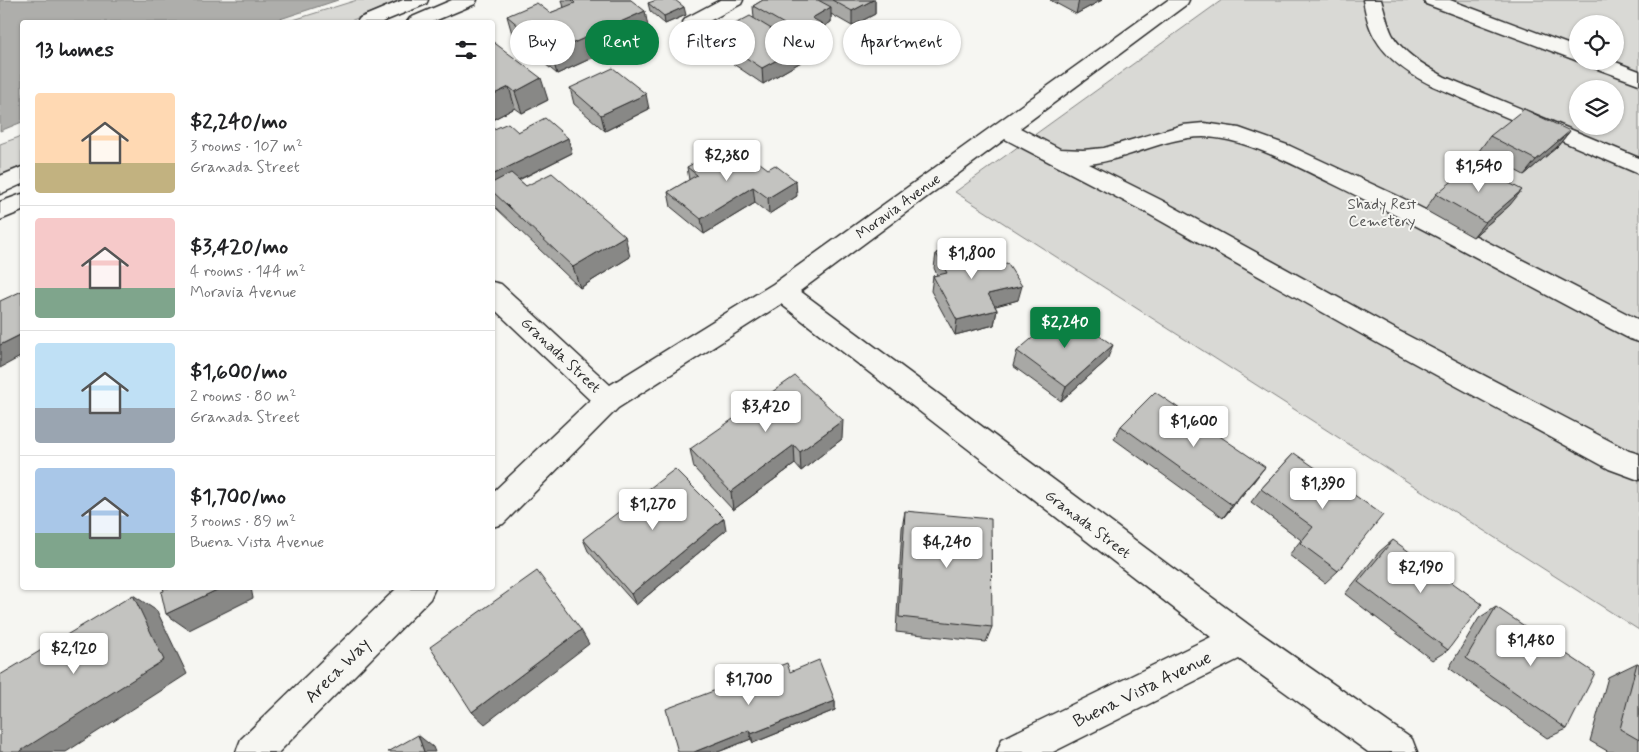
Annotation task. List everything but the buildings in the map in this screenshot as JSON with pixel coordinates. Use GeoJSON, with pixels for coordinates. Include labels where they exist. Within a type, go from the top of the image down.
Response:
{"type":"FeatureCollection","features":[{"type":"Feature","properties":{"kind":"street"},"geometry":{"type":"LineString","coordinates":[[372,20],[419,0]]}},
{"type":"Feature","properties":{"kind":"street"},"geometry":{"type":"LineString","coordinates":[[423,20],[468,0]]}},
{"type":"Feature","properties":{"kind":"street"},"geometry":{"type":"LineString","coordinates":[[697,20],[734,0]]}},
{"type":"Feature","properties":{"kind":"street","name":"Moravia Avenue"},"geometry":{"type":"LineString","coordinates":[[608,400],[782,291],[1180,0]]}},
{"type":"Feature","properties":{"kind":"street"},"geometry":{"type":"LineString","coordinates":[[1372,0],[1385,40],[1397,53],[1423,73],[1639,167]]}},
{"type":"Feature","properties":{"kind":"street"},"geometry":{"type":"LineString","coordinates":[[1433,0],[1569,52]]}},
{"type":"Feature","properties":{"kind":"street"},"geometry":{"type":"LineString","coordinates":[[1618,70],[1639,78]]}},
{"type":"Feature","properties":{"kind":"street"},"geometry":{"type":"LineString","coordinates":[[1004,129],[1153,206],[1396,341],[1619,460],[1639,467]]}},
{"type":"Feature","properties":{"kind":"street"},"geometry":{"type":"LineString","coordinates":[[1057,156],[1083,157],[1105,155],[1183,132],[1204,130],[1231,133],[1282,151],[1394,204],[1639,332]]}},
{"type":"Feature","properties":{"kind":"street"},"geometry":{"type":"LineString","coordinates":[[0,186],[20,176]]}},
{"type":"Feature","properties":{"kind":"street"},"geometry":{"type":"LineString","coordinates":[[0,212],[20,203]]}},
{"type":"Feature","properties":{"kind":"street","name":"Granada Street"},"geometry":{"type":"LineString","coordinates":[[782,291],[1241,640],[1398,752]]}},
{"type":"Feature","properties":{"kind":"street","name":"Granada Street"},"geometry":{"type":"LineString","coordinates":[[495,294],[608,400]]}},
{"type":"Feature","properties":{"kind":"street"},"geometry":{"type":"LineString","coordinates":[[495,511],[608,400]]}},
{"type":"Feature","properties":{"kind":"street","name":"Areca Way"},"geometry":{"type":"LineString","coordinates":[[254,752],[417,590]]}},
{"type":"Feature","properties":{"kind":"street","name":"Buena Vista Avenue"},"geometry":{"type":"LineString","coordinates":[[1015,752],[1241,640]]}},
{"type":"Feature","properties":{"kind":"green space"},"geometry":{"type":"Polygon","coordinates":[[[357,0],[401,0],[353,20],[293,20],[357,0]]]}},
{"type":"Feature","properties":{"kind":"green space","name":"Shady Rest Cemetery"},"geometry":{"type":"Polygon","coordinates":[[[1222,0],[1639,0],[1639,630],[955,192],[1222,0]]]}},
{"type":"Feature","properties":{"kind":"green space"},"geometry":{"type":"Polygon","coordinates":[[[20,137],[20,167],[0,176],[0,144],[20,137]]]}},
{"type":"Feature","properties":{"kind":"shaded area"},"geometry":{"type":"Polygon","coordinates":[[[0,0],[338,0],[277,20],[20,20],[20,123],[0,131],[0,0]]]}}]}
